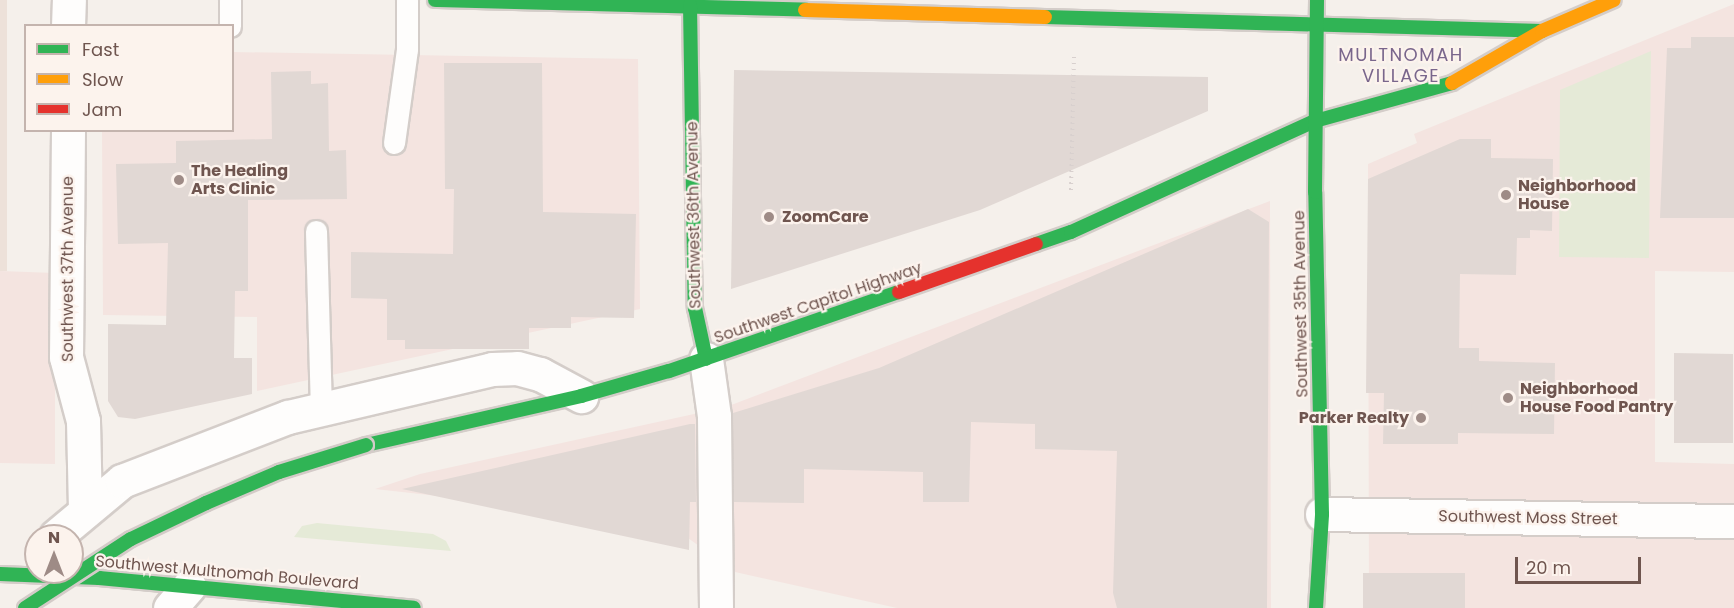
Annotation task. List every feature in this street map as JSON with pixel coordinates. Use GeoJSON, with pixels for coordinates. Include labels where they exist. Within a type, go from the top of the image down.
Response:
{"type":"FeatureCollection","features":[{"type":"Feature","properties":{"kind":"street"},"geometry":{"type":"LineString","coordinates":[[68,24],[69,0]]}},
{"type":"Feature","properties":{"kind":"street"},"geometry":{"type":"LineString","coordinates":[[435,0],[690,2],[1317,27],[1542,31]]}},
{"type":"Feature","properties":{"kind":"street","name":"Southwest 35th Avenue"},"geometry":{"type":"LineString","coordinates":[[1316,608],[1322,514],[1315,121],[1317,0]]}},
{"type":"Feature","properties":{"kind":"street","name":"Southwest Capitol Highway"},"geometry":{"type":"LineString","coordinates":[[25,608],[131,539],[206,503],[279,472],[366,445],[581,396],[705,359],[1071,232],[1315,121],[1463,80],[1542,31],[1614,0]]}},
{"type":"Feature","properties":{"kind":"street","name":"Southwest 36th Avenue"},"geometry":{"type":"LineString","coordinates":[[690,2],[695,296],[714,416],[716,608]]}},
{"type":"Feature","properties":{"kind":"street","name":"Southwest 37th Avenue"},"geometry":{"type":"LineString","coordinates":[[68,132],[66,357],[83,421],[85,509]]}},
{"type":"Feature","properties":{"kind":"street"},"geometry":{"type":"LineString","coordinates":[[69,524],[122,482],[177,457],[288,417],[492,369],[517,368],[540,374],[581,396]]}},
{"type":"Feature","properties":{"kind":"street","name":"Southwest Moss Street"},"geometry":{"type":"LineString","coordinates":[[1322,514],[1734,522]]}},
{"type":"Feature","properties":{"kind":"street","name":"Southwest Multnomah Boulevard"},"geometry":{"type":"LineString","coordinates":[[0,574],[24,573]]}},
{"type":"Feature","properties":{"kind":"street","name":"Southwest Multnomah Boulevard"},"geometry":{"type":"LineString","coordinates":[[84,580],[180,597],[414,608]]}},
{"type":"Feature","properties":{"kind":"lane"},"geometry":{"type":"LineString","coordinates":[[230,0],[230,24]]}},
{"type":"Feature","properties":{"kind":"lane"},"geometry":{"type":"LineString","coordinates":[[393,143],[407,49],[407,0]]}},
{"type":"Feature","properties":{"kind":"lane"},"geometry":{"type":"LineString","coordinates":[[316,231],[321,410]]}},
{"type":"Feature","properties":{"kind":"path"},"geometry":{"type":"LineString","coordinates":[[1071,232],[1073,69]]}},
{"type":"Feature","properties":{"kind":"shaded area"},"geometry":{"type":"Polygon","coordinates":[[[0,0],[7,0],[7,271],[0,271],[0,0]]]}},
{"type":"Feature","properties":{"kind":"shaded area"},"geometry":{"type":"Polygon","coordinates":[[[1734,4],[1734,272],[1655,271],[1655,462],[1734,464],[1734,608],[1369,608],[1368,164],[1417,143],[1414,134],[1734,4]]]}},
{"type":"Feature","properties":{"kind":"shaded area"},"geometry":{"type":"Polygon","coordinates":[[[234,52],[638,59],[640,309],[257,391],[257,317],[103,315],[102,132],[234,132],[234,52]]]}},
{"type":"Feature","properties":{"kind":"shaded area"},"geometry":{"type":"Polygon","coordinates":[[[1270,201],[1271,608],[897,608],[735,572],[688,538],[447,497],[375,489],[420,474],[726,407],[1270,201]]]}},
{"type":"Feature","properties":{"kind":"shaded area"},"geometry":{"type":"Polygon","coordinates":[[[0,271],[55,273],[55,464],[0,463],[0,271]]]}},
{"type":"Feature","properties":{"kind":"green space"},"geometry":{"type":"Polygon","coordinates":[[[1651,51],[1649,258],[1559,257],[1560,90],[1651,51]]]}},
{"type":"Feature","properties":{"kind":"green space"},"geometry":{"type":"Polygon","coordinates":[[[317,523],[433,534],[446,541],[451,551],[294,537],[302,526],[317,523]]]}},
{"type":"Feature","properties":{"kind":"building"},"geometry":{"type":"Polygon","coordinates":[[[1691,37],[1734,37],[1734,218],[1660,218],[1667,48],[1691,48],[1691,37]]]}},
{"type":"Feature","properties":{"kind":"building"},"geometry":{"type":"Polygon","coordinates":[[[444,63],[542,63],[543,212],[636,214],[634,318],[571,317],[571,328],[529,328],[529,349],[405,349],[405,340],[387,340],[387,299],[351,298],[351,252],[453,254],[454,189],[445,189],[444,63]]]}},
{"type":"Feature","properties":{"kind":"building"},"geometry":{"type":"Polygon","coordinates":[[[734,70],[1208,77],[1208,111],[980,210],[731,289],[734,70]]]}},
{"type":"Feature","properties":{"kind":"building"},"geometry":{"type":"Polygon","coordinates":[[[311,71],[311,84],[328,83],[329,151],[346,150],[347,199],[248,200],[248,291],[235,291],[234,358],[252,358],[252,394],[135,419],[118,417],[108,401],[108,324],[166,325],[168,243],[118,244],[116,164],[176,163],[176,141],[272,139],[271,72],[311,71]]]}},
{"type":"Feature","properties":{"kind":"building"},"geometry":{"type":"Polygon","coordinates":[[[1460,139],[1491,139],[1491,158],[1553,159],[1552,231],[1530,230],[1530,238],[1517,238],[1516,275],[1460,274],[1459,348],[1479,348],[1479,361],[1555,363],[1554,434],[1458,433],[1458,444],[1383,444],[1384,393],[1366,393],[1368,179],[1460,139]]]}},
{"type":"Feature","properties":{"kind":"building"},"geometry":{"type":"Polygon","coordinates":[[[1248,209],[1269,222],[1267,608],[1117,608],[1113,593],[1117,451],[1035,449],[1035,424],[971,422],[969,502],[923,502],[923,472],[804,469],[804,503],[734,502],[733,413],[879,368],[1248,209]]]}},
{"type":"Feature","properties":{"kind":"building"},"geometry":{"type":"Polygon","coordinates":[[[1674,353],[1733,354],[1733,443],[1674,443],[1674,353]]]}},
{"type":"Feature","properties":{"kind":"building"},"geometry":{"type":"Polygon","coordinates":[[[695,424],[696,502],[690,502],[689,550],[402,489],[695,424]]]}},
{"type":"Feature","properties":{"kind":"building"},"geometry":{"type":"Polygon","coordinates":[[[1363,573],[1465,573],[1465,608],[1363,608],[1363,573]]]}},
{"type":"Feature","properties":{"kind":"traffic: fast"},"geometry":{"type":"LineString","coordinates":[[435,0],[805,10]]}},
{"type":"Feature","properties":{"kind":"traffic: fast"},"geometry":{"type":"LineString","coordinates":[[1316,608],[1322,514],[1315,192],[1317,0]]}},
{"type":"Feature","properties":{"kind":"traffic: fast"},"geometry":{"type":"LineString","coordinates":[[690,5],[695,308],[706,359]]}},
{"type":"Feature","properties":{"kind":"traffic: fast"},"geometry":{"type":"LineString","coordinates":[[1045,17],[1542,31]]}},
{"type":"Feature","properties":{"kind":"traffic: fast"},"geometry":{"type":"LineString","coordinates":[[1036,244],[1071,232],[1315,121],[1452,83]]}},
{"type":"Feature","properties":{"kind":"traffic: fast"},"geometry":{"type":"LineString","coordinates":[[366,445],[581,396],[669,371],[899,292]]}},
{"type":"Feature","properties":{"kind":"traffic: fast"},"geometry":{"type":"LineString","coordinates":[[25,608],[131,539],[206,503],[279,472],[366,445]]}},
{"type":"Feature","properties":{"kind":"traffic: fast"},"geometry":{"type":"LineString","coordinates":[[0,574],[99,578],[414,608]]}},
{"type":"Feature","properties":{"kind":"traffic: slow"},"geometry":{"type":"LineString","coordinates":[[1452,83],[1542,31],[1614,0]]}},
{"type":"Feature","properties":{"kind":"traffic: slow"},"geometry":{"type":"LineString","coordinates":[[805,10],[1045,17]]}},
{"type":"Feature","properties":{"kind":"traffic: jam"},"geometry":{"type":"LineString","coordinates":[[899,292],[1036,244]]}},
{"type":"Feature","properties":{"kind":"place","name":"The Healing Arts Clinic"},"geometry":{"type":"Point","coordinates":[179,180]}},
{"type":"Feature","properties":{"kind":"place","name":"Neighborhood House"},"geometry":{"type":"Point","coordinates":[1506,195]}},
{"type":"Feature","properties":{"kind":"place","name":"ZoomCare"},"geometry":{"type":"Point","coordinates":[769,217]}},
{"type":"Feature","properties":{"kind":"place","name":"Neighborhood House Food Pantry"},"geometry":{"type":"Point","coordinates":[1508,398]}},
{"type":"Feature","properties":{"kind":"place","name":"Parker Realty"},"geometry":{"type":"Point","coordinates":[1421,418]}},
{"type":"Feature","properties":{"kind":"district","name":"MULTNOMAH VILLAGE"},"geometry":{"type":"Point","coordinates":[1401,66]}}]}
